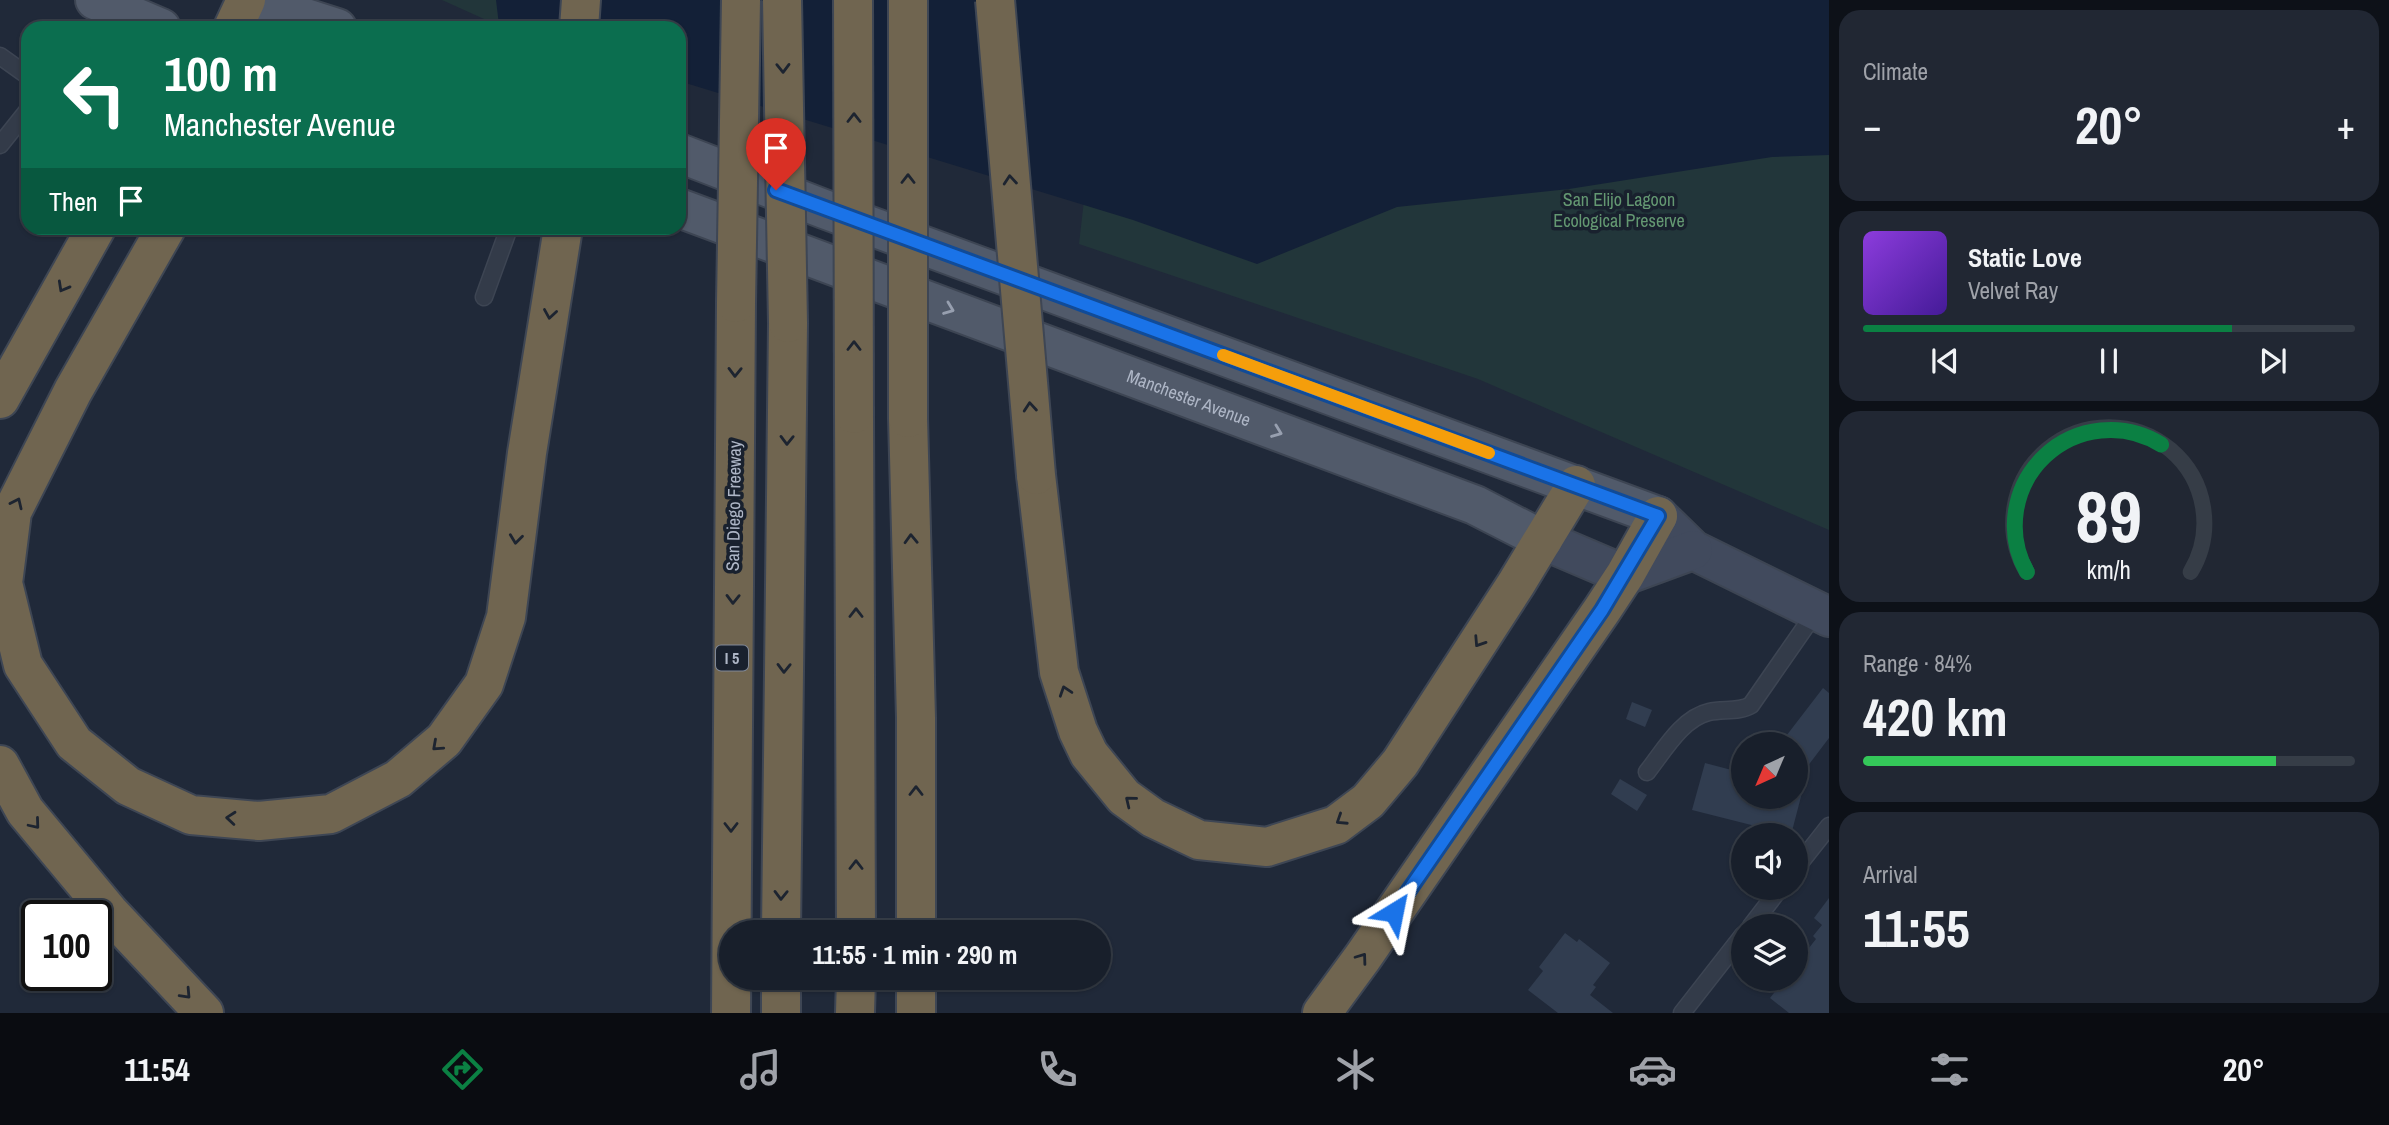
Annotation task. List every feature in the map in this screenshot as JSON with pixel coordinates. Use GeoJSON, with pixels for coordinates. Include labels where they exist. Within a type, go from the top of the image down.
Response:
{"type":"FeatureCollection","features":[{"type":"Feature","properties":{"kind":"highway"},"geometry":{"type":"LineString","coordinates":[[236,21],[247,0]]}},
{"type":"Feature","properties":{"kind":"highway"},"geometry":{"type":"LineString","coordinates":[[580,21],[581,0]]}},
{"type":"Feature","properties":{"kind":"highway","name":"San Diego Freeway"},"geometry":{"type":"LineString","coordinates":[[731,1013],[741,0]]}},
{"type":"Feature","properties":{"kind":"highway"},"geometry":{"type":"LineString","coordinates":[[781,920],[788,323],[782,0]]}},
{"type":"Feature","properties":{"kind":"highway"},"geometry":{"type":"LineString","coordinates":[[853,0],[856,920]]}},
{"type":"Feature","properties":{"kind":"highway"},"geometry":{"type":"LineString","coordinates":[[908,0],[908,418],[916,718],[916,920]]}},
{"type":"Feature","properties":{"kind":"highway"},"geometry":{"type":"LineString","coordinates":[[995,0],[1036,475],[1059,672],[1089,754],[1124,797],[1153,818],[1199,840],[1267,847],[1336,825],[1368,802],[1400,763],[1544,540],[1576,485]]}},
{"type":"Feature","properties":{"kind":"highway"},"geometry":{"type":"LineString","coordinates":[[0,399],[92,235]]}},
{"type":"Feature","properties":{"kind":"highway"},"geometry":{"type":"LineString","coordinates":[[162,235],[73,391],[12,512],[4,583],[23,665],[74,743],[128,786],[191,815],[259,821],[331,814],[398,779],[444,740],[484,684],[506,617],[527,453],[562,237]]}},
{"type":"Feature","properties":{"kind":"highway"},"geometry":{"type":"LineString","coordinates":[[1322,1013],[1625,575],[1658,516]]}},
{"type":"Feature","properties":{"kind":"highway"},"geometry":{"type":"LineString","coordinates":[[0,765],[25,811],[109,912],[204,1013]]}},
{"type":"Feature","properties":{"kind":"highway"},"geometry":{"type":"LineString","coordinates":[[781,990],[781,1013]]}},
{"type":"Feature","properties":{"kind":"highway"},"geometry":{"type":"LineString","coordinates":[[855,1013],[856,990]]}},
{"type":"Feature","properties":{"kind":"highway"},"geometry":{"type":"LineString","coordinates":[[916,990],[916,1013]]}},
{"type":"Feature","properties":{"kind":"main road"},"geometry":{"type":"LineString","coordinates":[[95,0],[144,21]]}},
{"type":"Feature","properties":{"kind":"main road"},"geometry":{"type":"LineString","coordinates":[[247,0],[314,21]]}},
{"type":"Feature","properties":{"kind":"main road"},"geometry":{"type":"LineString","coordinates":[[686,156],[1658,516],[1693,550],[1823,614]]}},
{"type":"Feature","properties":{"kind":"main road","name":"Manchester Avenue"},"geometry":{"type":"LineString","coordinates":[[686,211],[1475,505],[1544,540],[1625,575]]}},
{"type":"Feature","properties":{"kind":"main road"},"geometry":{"type":"LineString","coordinates":[[1625,575],[1693,550]]}},
{"type":"Feature","properties":{"kind":"lane"},"geometry":{"type":"LineString","coordinates":[[0,56],[21,71]]}},
{"type":"Feature","properties":{"kind":"lane"},"geometry":{"type":"LineString","coordinates":[[0,145],[21,119]]}},
{"type":"Feature","properties":{"kind":"lane"},"geometry":{"type":"LineString","coordinates":[[484,297],[506,235]]}},
{"type":"Feature","properties":{"kind":"lane"},"geometry":{"type":"LineString","coordinates":[[1647,772],[1685,724],[1705,712],[1745,709],[1751,705],[1823,614]]}},
{"type":"Feature","properties":{"kind":"lane"},"geometry":{"type":"LineString","coordinates":[[1808,853],[1829,826]]}},
{"type":"Feature","properties":{"kind":"lane"},"geometry":{"type":"LineString","coordinates":[[1760,914],[1771,900]]}},
{"type":"Feature","properties":{"kind":"lane"},"geometry":{"type":"LineString","coordinates":[[1682,1013],[1731,951]]}},
{"type":"Feature","properties":{"kind":"green space"},"geometry":{"type":"Polygon","coordinates":[[[442,0],[535,0],[535,21],[488,21],[442,0]]]}},
{"type":"Feature","properties":{"kind":"green space","name":"San Elijo Lagoon Ecological Preserve"},"geometry":{"type":"Polygon","coordinates":[[[1107,0],[1829,0],[1829,530],[1478,379],[1079,244],[1107,0]]]}},
{"type":"Feature","properties":{"kind":"water"},"geometry":{"type":"Polygon","coordinates":[[[496,0],[1829,0],[1829,155],[1772,157],[1569,189],[1397,207],[1257,264],[1133,220],[686,83],[686,21],[499,21],[496,0]]]}},
{"type":"Feature","properties":{"kind":"building"},"geometry":{"type":"Polygon","coordinates":[[[1823,688],[1829,693],[1829,738],[1808,766],[1808,732],[1789,732],[1823,688]]]}},
{"type":"Feature","properties":{"kind":"building"},"geometry":{"type":"Polygon","coordinates":[[[1632,702],[1652,710],[1645,727],[1626,719],[1632,702]]]}},
{"type":"Feature","properties":{"kind":"building"},"geometry":{"type":"Polygon","coordinates":[[[1705,763],[1731,770],[1731,809],[1798,809],[1794,823],[1743,823],[1692,810],[1705,763]]]}},
{"type":"Feature","properties":{"kind":"building"},"geometry":{"type":"Polygon","coordinates":[[[1620,779],[1647,795],[1637,811],[1611,794],[1620,779]]]}},
{"type":"Feature","properties":{"kind":"building"},"geometry":{"type":"Polygon","coordinates":[[[1829,898],[1829,1013],[1789,1013],[1770,998],[1775,991],[1808,991],[1808,949],[1816,939],[1813,936],[1822,925],[1814,918],[1829,898]]]}},
{"type":"Feature","properties":{"kind":"building"},"geometry":{"type":"Polygon","coordinates":[[[1565,933],[1577,942],[1579,939],[1610,963],[1593,985],[1596,987],[1590,995],[1613,1013],[1558,1013],[1528,990],[1543,971],[1539,967],[1565,933]]]}},
{"type":"Feature","properties":{"kind":"slow traffic"},"geometry":{"type":"LineString","coordinates":[[1223,355],[1489,453]]}},
{"type":"Feature","properties":{"kind":"route"},"geometry":{"type":"LineString","coordinates":[[776,190],[1658,516],[1602,610],[1394,912]]}}]}
